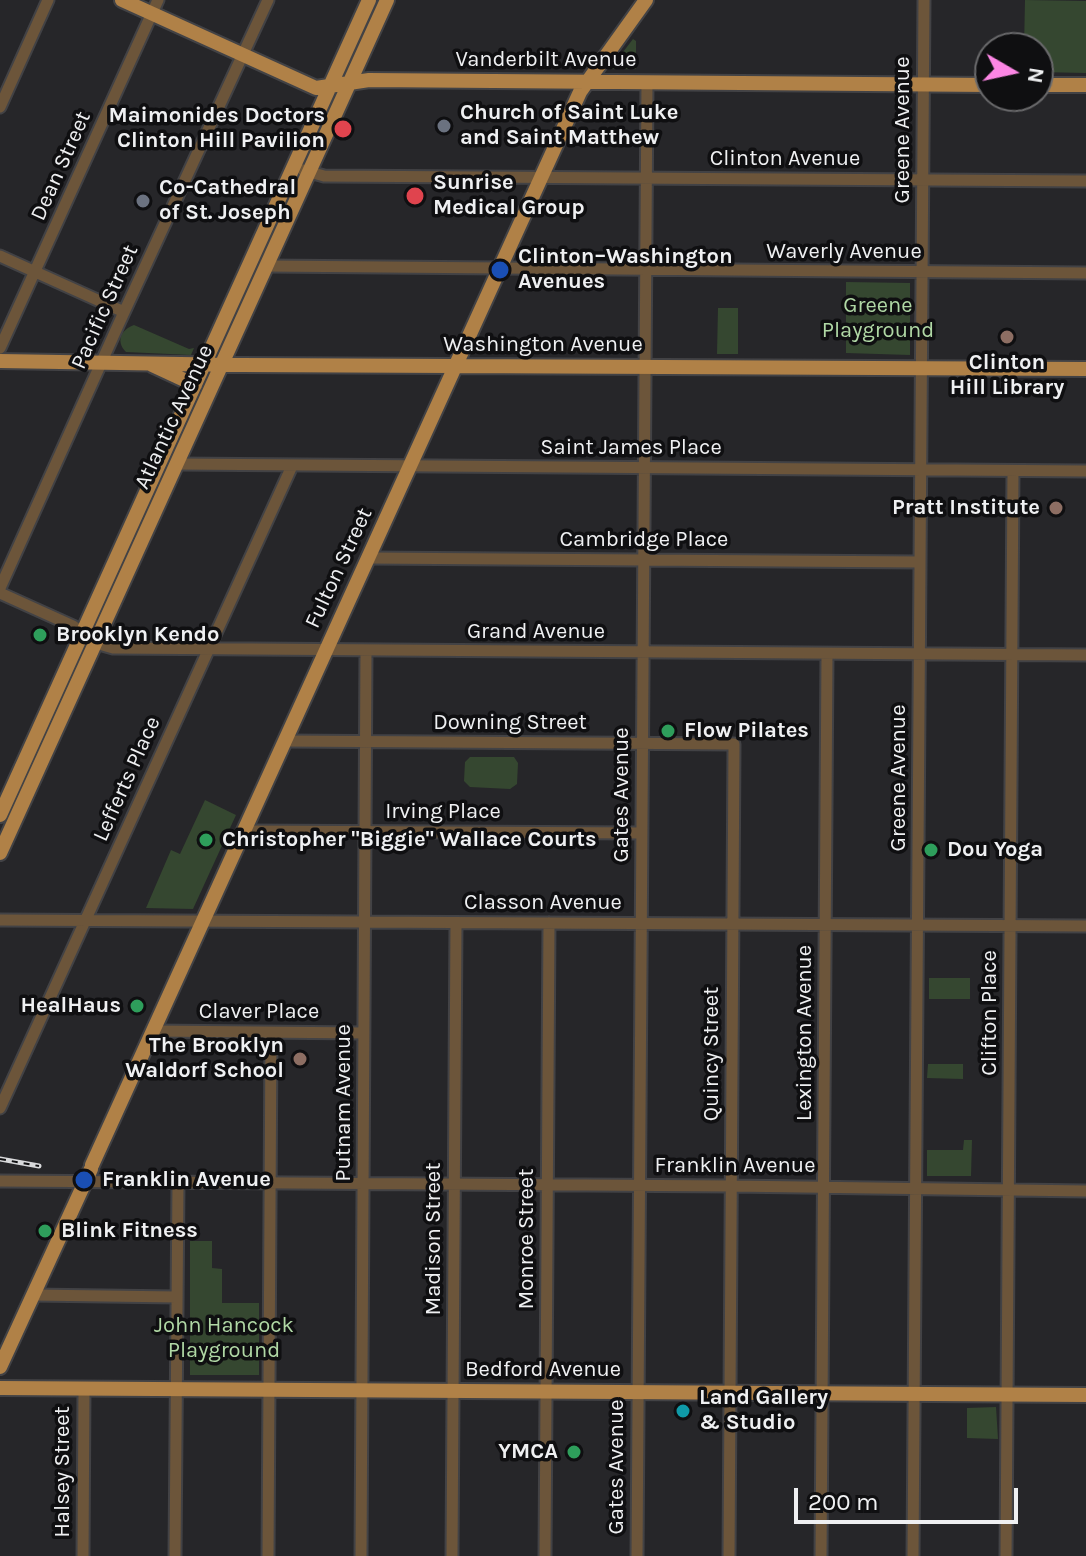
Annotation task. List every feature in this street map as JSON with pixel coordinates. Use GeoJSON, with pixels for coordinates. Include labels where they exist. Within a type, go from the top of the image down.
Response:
{"type":"FeatureCollection","features":[{"type":"Feature","properties":{"kind":"main road","name":"Vanderbilt Avenue"},"geometry":{"type":"LineString","coordinates":[[122,0],[155,7],[242,55],[316,88],[369,80],[974,85]]}},
{"type":"Feature","properties":{"kind":"main road","name":"Atlantic Avenue"},"geometry":{"type":"LineString","coordinates":[[0,815],[369,0]]}},
{"type":"Feature","properties":{"kind":"main road","name":"Atlantic Avenue"},"geometry":{"type":"LineString","coordinates":[[0,853],[387,0]]}},
{"type":"Feature","properties":{"kind":"main road","name":"Fulton Street"},"geometry":{"type":"LineString","coordinates":[[0,1367],[540,177],[585,83],[646,0]]}},
{"type":"Feature","properties":{"kind":"main road"},"geometry":{"type":"LineString","coordinates":[[1054,85],[1086,85]]}},
{"type":"Feature","properties":{"kind":"main road","name":"Washington Avenue"},"geometry":{"type":"LineString","coordinates":[[0,361],[1086,369]]}},
{"type":"Feature","properties":{"kind":"main road"},"geometry":{"type":"LineString","coordinates":[[146,362],[195,385]]}},
{"type":"Feature","properties":{"kind":"main road","name":"Bedford Avenue"},"geometry":{"type":"LineString","coordinates":[[0,1388],[1086,1395]]}},
{"type":"Feature","properties":{"kind":"street"},"geometry":{"type":"LineString","coordinates":[[0,107],[48,0]]}},
{"type":"Feature","properties":{"kind":"street","name":"Pacific Street"},"geometry":{"type":"LineString","coordinates":[[0,590],[268,0]]}},
{"type":"Feature","properties":{"kind":"street","name":"Greene Avenue"},"geometry":{"type":"LineString","coordinates":[[913,1556],[924,0]]}},
{"type":"Feature","properties":{"kind":"street","name":"Dean Street"},"geometry":{"type":"LineString","coordinates":[[0,348],[155,7]]}},
{"type":"Feature","properties":{"kind":"street","name":"Gates Avenue"},"geometry":{"type":"LineString","coordinates":[[637,1556],[647,82]]}},
{"type":"Feature","properties":{"kind":"street","name":"Clinton Avenue"},"geometry":{"type":"LineString","coordinates":[[294,167],[324,176],[1086,181]]}},
{"type":"Feature","properties":{"kind":"street"},"geometry":{"type":"LineString","coordinates":[[0,256],[124,312]]}},
{"type":"Feature","properties":{"kind":"street","name":"Waverly Avenue"},"geometry":{"type":"LineString","coordinates":[[267,266],[1086,273]]}},
{"type":"Feature","properties":{"kind":"street","name":"Saint James Place"},"geometry":{"type":"LineString","coordinates":[[177,464],[1086,471]]}},
{"type":"Feature","properties":{"kind":"street","name":"Lefferts Place"},"geometry":{"type":"LineString","coordinates":[[0,1108],[292,466]]}},
{"type":"Feature","properties":{"kind":"street","name":"Clifton Place"},"geometry":{"type":"LineString","coordinates":[[1006,1556],[1013,471]]}},
{"type":"Feature","properties":{"kind":"street","name":"Cambridge Place"},"geometry":{"type":"LineString","coordinates":[[368,558],[920,562]]}},
{"type":"Feature","properties":{"kind":"street","name":"Grand Avenue"},"geometry":{"type":"LineString","coordinates":[[0,590],[96,642],[113,648],[1086,655]]}},
{"type":"Feature","properties":{"kind":"street","name":"Putnam Avenue"},"geometry":{"type":"LineString","coordinates":[[361,1556],[366,651]]}},
{"type":"Feature","properties":{"kind":"street","name":"Lexington Avenue"},"geometry":{"type":"LineString","coordinates":[[821,1556],[827,654]]}},
{"type":"Feature","properties":{"kind":"street","name":"Downing Street"},"geometry":{"type":"LineString","coordinates":[[285,741],[734,744]]}},
{"type":"Feature","properties":{"kind":"street","name":"Quincy Street"},"geometry":{"type":"LineString","coordinates":[[729,1556],[734,744]]}},
{"type":"Feature","properties":{"kind":"street","name":"Irving Place"},"geometry":{"type":"LineString","coordinates":[[244,831],[642,833]]}},
{"type":"Feature","properties":{"kind":"street","name":"Classon Avenue"},"geometry":{"type":"LineString","coordinates":[[0,920],[1086,926]]}},
{"type":"Feature","properties":{"kind":"street","name":"Madison Street"},"geometry":{"type":"LineString","coordinates":[[452,1556],[456,923]]}},
{"type":"Feature","properties":{"kind":"street","name":"Monroe Street"},"geometry":{"type":"LineString","coordinates":[[545,1556],[549,923]]}},
{"type":"Feature","properties":{"kind":"street","name":"Claver Place"},"geometry":{"type":"LineString","coordinates":[[153,1031],[364,1033]]}},
{"type":"Feature","properties":{"kind":"street"},"geometry":{"type":"LineString","coordinates":[[268,1556],[271,1033]]}},
{"type":"Feature","properties":{"kind":"street","name":"Franklin Avenue"},"geometry":{"type":"LineString","coordinates":[[0,1181],[89,1172],[178,1183],[1086,1191]]}},
{"type":"Feature","properties":{"kind":"street"},"geometry":{"type":"LineString","coordinates":[[175,1556],[178,1183]]}},
{"type":"Feature","properties":{"kind":"street"},"geometry":{"type":"LineString","coordinates":[[33,1295],[177,1297]]}},
{"type":"Feature","properties":{"kind":"street","name":"Halsey Street"},"geometry":{"type":"LineString","coordinates":[[83,1556],[84,1388]]}},
{"type":"Feature","properties":{"kind":"green space"},"geometry":{"type":"Polygon","coordinates":[[[1025,0],[1086,1],[1086,73],[1054,72],[1054,32],[1024,32],[1025,0]]]}},
{"type":"Feature","properties":{"kind":"green space"},"geometry":{"type":"Polygon","coordinates":[[[633,39],[636,41],[636,69],[610,69],[633,39]]]}},
{"type":"Feature","properties":{"kind":"green space","name":"Greene Playground"},"geometry":{"type":"Polygon","coordinates":[[[846,282],[910,283],[910,355],[846,353],[846,282]]]}},
{"type":"Feature","properties":{"kind":"green space"},"geometry":{"type":"Polygon","coordinates":[[[718,308],[738,308],[738,354],[717,354],[718,308]]]}},
{"type":"Feature","properties":{"kind":"green space"},"geometry":{"type":"Polygon","coordinates":[[[134,325],[189,349],[194,348],[191,355],[126,352],[121,337],[125,330],[134,325]]]}},
{"type":"Feature","properties":{"kind":"green space"},"geometry":{"type":"Polygon","coordinates":[[[470,757],[514,757],[518,763],[517,784],[510,789],[470,787],[464,781],[465,762],[470,757]]]}},
{"type":"Feature","properties":{"kind":"green space"},"geometry":{"type":"Polygon","coordinates":[[[205,800],[236,815],[193,909],[146,908],[171,850],[180,854],[205,800]]]}},
{"type":"Feature","properties":{"kind":"green space"},"geometry":{"type":"Polygon","coordinates":[[[929,978],[970,978],[970,999],[929,999],[929,978]]]}},
{"type":"Feature","properties":{"kind":"green space"},"geometry":{"type":"Polygon","coordinates":[[[928,1064],[963,1064],[963,1079],[927,1078],[928,1064]]]}},
{"type":"Feature","properties":{"kind":"green space"},"geometry":{"type":"Polygon","coordinates":[[[964,1140],[972,1140],[971,1176],[927,1176],[927,1150],[963,1150],[964,1140]]]}},
{"type":"Feature","properties":{"kind":"green space","name":"John Hancock Playground"},"geometry":{"type":"Polygon","coordinates":[[[190,1241],[212,1241],[212,1268],[222,1269],[222,1303],[259,1303],[259,1375],[190,1375],[190,1241]]]}},
{"type":"Feature","properties":{"kind":"green space"},"geometry":{"type":"Polygon","coordinates":[[[996,1407],[998,1439],[967,1438],[967,1408],[996,1407]]]}},
{"type":"Feature","properties":{"kind":"railway"},"geometry":{"type":"LineString","coordinates":[[0,1159],[39,1166]]}},
{"type":"Feature","properties":{"kind":"place","name":"Church of Saint Luke and Saint Matthew"},"geometry":{"type":"Point","coordinates":[444,126]}},
{"type":"Feature","properties":{"kind":"place","name":"Maimonides Doctors Clinton Hill Pavilion"},"geometry":{"type":"Point","coordinates":[343,129]}},
{"type":"Feature","properties":{"kind":"place","name":"Sunrise Medical Group"},"geometry":{"type":"Point","coordinates":[415,196]}},
{"type":"Feature","properties":{"kind":"place","name":"Co-Cathedral of St. Joseph"},"geometry":{"type":"Point","coordinates":[143,201]}},
{"type":"Feature","properties":{"kind":"place","name":"Clinton–Washington Avenues"},"geometry":{"type":"Point","coordinates":[500,270]}},
{"type":"Feature","properties":{"kind":"place","name":"Clinton Hill Library"},"geometry":{"type":"Point","coordinates":[1007,337]}},
{"type":"Feature","properties":{"kind":"place","name":"Pratt Institute"},"geometry":{"type":"Point","coordinates":[1056,508]}},
{"type":"Feature","properties":{"kind":"place","name":"Brooklyn Kendo"},"geometry":{"type":"Point","coordinates":[40,635]}},
{"type":"Feature","properties":{"kind":"place","name":"Flow Pilates"},"geometry":{"type":"Point","coordinates":[668,731]}},
{"type":"Feature","properties":{"kind":"place","name":"Christopher \"Biggie\" Wallace Courts"},"geometry":{"type":"Point","coordinates":[206,840]}},
{"type":"Feature","properties":{"kind":"place","name":"Dou Yoga"},"geometry":{"type":"Point","coordinates":[931,850]}},
{"type":"Feature","properties":{"kind":"place","name":"HealHaus"},"geometry":{"type":"Point","coordinates":[137,1006]}},
{"type":"Feature","properties":{"kind":"place","name":"The Brooklyn Waldorf School"},"geometry":{"type":"Point","coordinates":[300,1059]}},
{"type":"Feature","properties":{"kind":"place","name":"Franklin Avenue"},"geometry":{"type":"Point","coordinates":[84,1180]}},
{"type":"Feature","properties":{"kind":"place","name":"Blink Fitness"},"geometry":{"type":"Point","coordinates":[45,1231]}},
{"type":"Feature","properties":{"kind":"place","name":"Land Gallery & Studio"},"geometry":{"type":"Point","coordinates":[683,1411]}},
{"type":"Feature","properties":{"kind":"place","name":"YMCA"},"geometry":{"type":"Point","coordinates":[574,1452]}}]}
